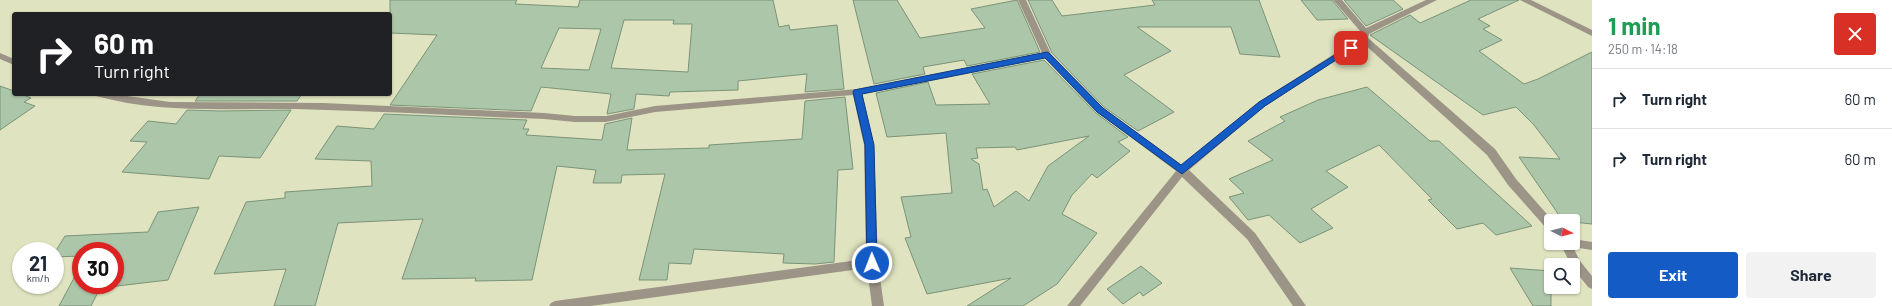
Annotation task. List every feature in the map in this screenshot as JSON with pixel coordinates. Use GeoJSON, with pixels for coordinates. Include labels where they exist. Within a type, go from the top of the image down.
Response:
{"type":"FeatureCollection","features":[{"type":"Feature","properties":{"kind":"street"},"geometry":{"type":"LineString","coordinates":[[1022,0],[1047,55],[1100,110],[1182,170],[1251,236],[1300,306]]}},
{"type":"Feature","properties":{"kind":"street"},"geometry":{"type":"LineString","coordinates":[[1337,0],[1364,36],[1491,152],[1512,182],[1544,218]]}},
{"type":"Feature","properties":{"kind":"street"},"geometry":{"type":"LineString","coordinates":[[1073,306],[1182,170],[1262,104],[1364,36],[1433,0]]}},
{"type":"Feature","properties":{"kind":"street"},"geometry":{"type":"LineString","coordinates":[[1524,0],[1592,33]]}},
{"type":"Feature","properties":{"kind":"street"},"geometry":{"type":"LineString","coordinates":[[105,96],[124,101],[187,107],[291,106],[544,116],[575,119],[606,119],[655,109],[857,92],[1047,55]]}},
{"type":"Feature","properties":{"kind":"street"},"geometry":{"type":"LineString","coordinates":[[0,56],[12,61]]}},
{"type":"Feature","properties":{"kind":"street"},"geometry":{"type":"LineString","coordinates":[[857,92],[870,145],[872,263],[878,306]]}},
{"type":"Feature","properties":{"kind":"street"},"geometry":{"type":"LineString","coordinates":[[1580,244],[1592,246]]}},
{"type":"Feature","properties":{"kind":"street"},"geometry":{"type":"LineString","coordinates":[[1569,250],[1576,264],[1592,284]]}},
{"type":"Feature","properties":{"kind":"street"},"geometry":{"type":"LineString","coordinates":[[555,306],[872,263]]}},
{"type":"Feature","properties":{"kind":"building"},"geometry":{"type":"Polygon","coordinates":[[[390,0],[517,0],[515,4],[578,7],[580,0],[773,0],[779,27],[789,25],[790,30],[837,25],[844,89],[805,92],[807,74],[738,81],[738,90],[670,92],[669,96],[636,94],[634,109],[607,114],[611,94],[541,87],[531,111],[390,105],[437,35],[392,33],[392,12],[390,12],[390,0]],[[624,20],[611,68],[688,72],[692,24],[673,24],[674,20],[624,20]],[[559,28],[541,68],[589,70],[601,29],[559,28]]]}},
{"type":"Feature","properties":{"kind":"building"},"geometry":{"type":"Polygon","coordinates":[[[853,0],[897,0],[920,38],[985,28],[971,9],[1017,0],[1040,52],[967,66],[964,60],[923,67],[925,74],[874,84],[853,0]]]}},
{"type":"Feature","properties":{"kind":"building"},"geometry":{"type":"Polygon","coordinates":[[[1028,0],[1052,0],[1062,16],[1155,5],[1152,0],[1259,0],[1280,57],[1240,54],[1231,27],[1137,27],[1171,51],[1124,75],[1174,112],[1138,131],[1104,107],[1052,53],[1028,0]]]}},
{"type":"Feature","properties":{"kind":"building"},"geometry":{"type":"Polygon","coordinates":[[[1301,0],[1332,0],[1348,19],[1317,20],[1301,0]]]}},
{"type":"Feature","properties":{"kind":"building"},"geometry":{"type":"Polygon","coordinates":[[[1344,0],[1393,0],[1403,9],[1366,26],[1344,0]]]}},
{"type":"Feature","properties":{"kind":"building"},"geometry":{"type":"Polygon","coordinates":[[[1471,0],[1519,0],[1478,19],[1490,26],[1483,29],[1502,40],[1479,51],[1524,84],[1538,79],[1592,52],[1592,224],[1580,223],[1580,214],[1558,214],[1519,157],[1560,159],[1534,125],[1516,107],[1483,115],[1370,35],[1410,15],[1420,23],[1471,0]]]}},
{"type":"Feature","properties":{"kind":"building"},"geometry":{"type":"Polygon","coordinates":[[[1044,60],[1096,113],[1128,137],[1118,142],[1130,151],[1097,178],[1092,174],[1072,195],[1062,214],[1097,233],[1057,284],[1023,306],[967,306],[1011,278],[927,294],[905,238],[911,237],[901,197],[952,193],[946,133],[887,137],[876,93],[928,82],[936,105],[990,104],[972,74],[1044,60]],[[1089,136],[1017,150],[1015,147],[976,148],[978,158],[971,159],[979,164],[983,190],[987,189],[994,207],[1016,191],[1029,201],[1048,166],[1089,136]]]}},
{"type":"Feature","properties":{"kind":"building"},"geometry":{"type":"Polygon","coordinates":[[[0,86],[12,90],[12,96],[26,96],[31,98],[24,102],[35,106],[0,130],[0,86]]]}},
{"type":"Feature","properties":{"kind":"building"},"geometry":{"type":"Polygon","coordinates":[[[1367,87],[1430,141],[1439,141],[1532,226],[1496,235],[1483,223],[1457,229],[1428,200],[1432,199],[1379,145],[1326,171],[1348,187],[1311,209],[1333,228],[1300,243],[1269,215],[1248,220],[1229,197],[1244,193],[1229,179],[1273,160],[1248,141],[1285,121],[1280,117],[1318,100],[1367,87]]]}},
{"type":"Feature","properties":{"kind":"building"},"geometry":{"type":"Polygon","coordinates":[[[199,96],[301,96],[297,101],[195,101],[199,96]]]}},
{"type":"Feature","properties":{"kind":"building"},"geometry":{"type":"Polygon","coordinates":[[[845,97],[853,169],[838,170],[834,262],[815,264],[783,263],[784,254],[694,249],[691,264],[669,263],[667,280],[639,280],[665,174],[622,175],[621,183],[593,183],[596,170],[557,166],[532,280],[475,281],[476,278],[402,279],[423,219],[338,223],[315,306],[274,306],[286,269],[214,274],[246,202],[285,198],[285,192],[372,186],[371,161],[315,159],[337,126],[374,129],[384,114],[527,120],[523,129],[529,129],[526,135],[602,140],[605,124],[632,118],[627,150],[709,148],[709,145],[802,139],[805,101],[845,97]]]}},
{"type":"Feature","properties":{"kind":"building"},"geometry":{"type":"Polygon","coordinates":[[[187,110],[291,110],[260,158],[219,156],[209,179],[122,172],[147,142],[130,141],[148,121],[176,124],[187,110]]]}},
{"type":"Feature","properties":{"kind":"building"},"geometry":{"type":"Polygon","coordinates":[[[199,207],[168,280],[124,285],[124,242],[72,242],[72,256],[64,257],[64,242],[61,242],[65,236],[148,232],[158,212],[199,207]]]}},
{"type":"Feature","properties":{"kind":"building"},"geometry":{"type":"Polygon","coordinates":[[[1141,266],[1162,283],[1143,296],[1140,292],[1123,304],[1107,289],[1141,266]]]}},
{"type":"Feature","properties":{"kind":"building"},"geometry":{"type":"Polygon","coordinates":[[[1510,268],[1544,270],[1544,294],[1551,294],[1551,306],[1533,306],[1510,268]]]}},
{"type":"Feature","properties":{"kind":"building"},"geometry":{"type":"Polygon","coordinates":[[[72,282],[72,294],[97,294],[91,306],[59,306],[72,282]]]}},
{"type":"Feature","properties":{"kind":"route"},"geometry":{"type":"LineString","coordinates":[[872,263],[870,145],[857,92],[1047,55],[1100,110],[1182,170],[1262,104],[1351,48]]}}]}
